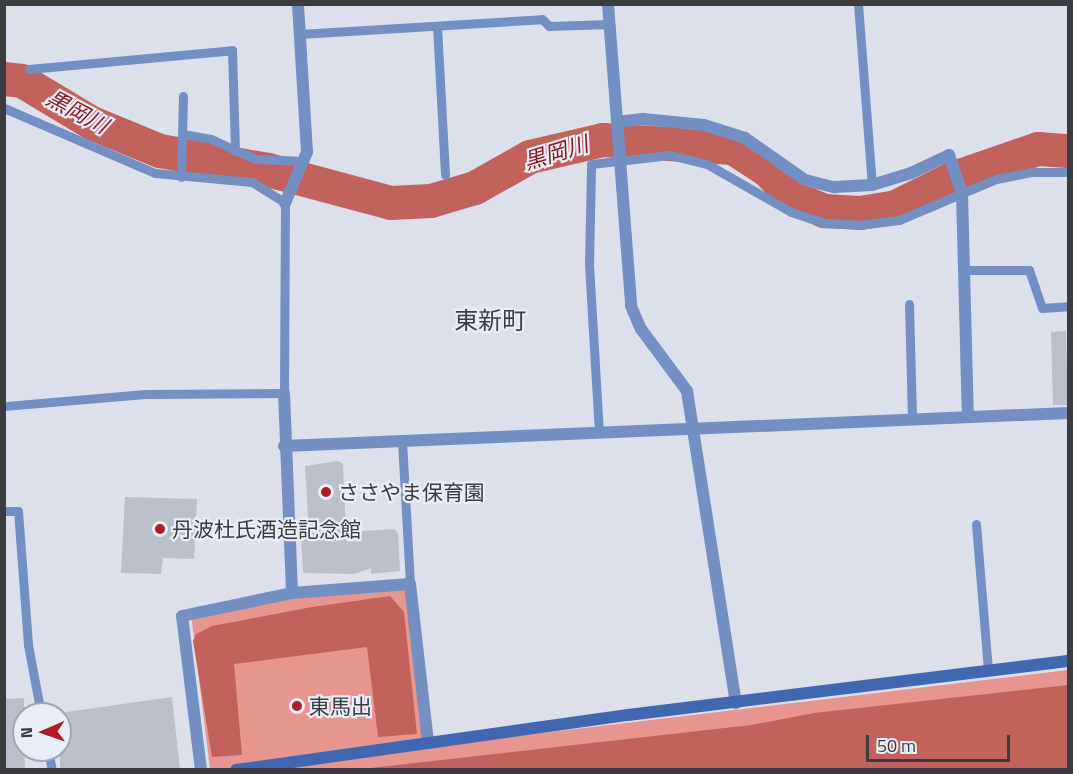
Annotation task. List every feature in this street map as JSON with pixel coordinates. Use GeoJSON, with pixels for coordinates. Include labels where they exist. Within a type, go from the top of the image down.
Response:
{"type":"FeatureCollection","features":[{"type":"Feature","properties":{"kind":"street"},"geometry":{"type":"LineString","coordinates":[[285,203],[304,164],[298,4]]}},
{"type":"Feature","properties":{"kind":"street"},"geometry":{"type":"LineString","coordinates":[[608,4],[631,306],[641,329],[687,391],[696,429],[736,703]]}},
{"type":"Feature","properties":{"kind":"street"},"geometry":{"type":"LineString","coordinates":[[617,125],[643,119],[704,125],[746,138],[805,180],[834,188],[872,185],[911,173],[949,155],[961,190],[968,416]]}},
{"type":"Feature","properties":{"kind":"street"},"geometry":{"type":"LineString","coordinates":[[284,393],[284,446],[292,593]]}},
{"type":"Feature","properties":{"kind":"street"},"geometry":{"type":"LineString","coordinates":[[284,446],[1068,413]]}},
{"type":"Feature","properties":{"kind":"street"},"geometry":{"type":"LineString","coordinates":[[201,770],[182,616],[292,593],[410,584],[428,742]]}},
{"type":"Feature","properties":{"kind":"street"},"geometry":{"type":"LineString","coordinates":[[236,770],[314,764],[428,742],[1068,661]]}},
{"type":"Feature","properties":{"kind":"lane"},"geometry":{"type":"LineString","coordinates":[[858,4],[872,185]]}},
{"type":"Feature","properties":{"kind":"lane"},"geometry":{"type":"LineString","coordinates":[[300,34],[542,20],[549,26],[610,24]]}},
{"type":"Feature","properties":{"kind":"lane"},"geometry":{"type":"LineString","coordinates":[[437,26],[445,176]]}},
{"type":"Feature","properties":{"kind":"lane"},"geometry":{"type":"LineString","coordinates":[[29,69],[232,50],[235,151]]}},
{"type":"Feature","properties":{"kind":"lane"},"geometry":{"type":"LineString","coordinates":[[181,177],[183,96]]}},
{"type":"Feature","properties":{"kind":"lane"},"geometry":{"type":"LineString","coordinates":[[4,108],[155,173],[252,183],[285,203],[284,393],[145,394],[4,406]]}},
{"type":"Feature","properties":{"kind":"lane"},"geometry":{"type":"LineString","coordinates":[[183,134],[211,139],[255,159],[304,164]]}},
{"type":"Feature","properties":{"kind":"lane"},"geometry":{"type":"LineString","coordinates":[[599,433],[589,263],[591,164],[618,159],[670,155],[707,164],[791,212],[825,224],[859,225],[899,220],[961,190],[996,179],[1031,172],[1068,172]]}},
{"type":"Feature","properties":{"kind":"lane"},"geometry":{"type":"LineString","coordinates":[[963,270],[1029,270],[1042,308],[1068,306]]}},
{"type":"Feature","properties":{"kind":"lane"},"geometry":{"type":"LineString","coordinates":[[909,304],[912,418]]}},
{"type":"Feature","properties":{"kind":"lane"},"geometry":{"type":"LineString","coordinates":[[402,441],[410,584]]}},
{"type":"Feature","properties":{"kind":"lane"},"geometry":{"type":"LineString","coordinates":[[4,511],[18,511],[28,645],[39,702]]}},
{"type":"Feature","properties":{"kind":"lane"},"geometry":{"type":"LineString","coordinates":[[976,524],[988,671]]}},
{"type":"Feature","properties":{"kind":"shaded area"},"geometry":{"type":"Polygon","coordinates":[[[409,583],[425,747],[1068,670],[1068,769],[210,769],[191,613],[409,583]]]}},
{"type":"Feature","properties":{"kind":"shaded area"},"geometry":{"type":"Polygon","coordinates":[[[390,596],[404,612],[417,734],[378,737],[367,647],[234,664],[242,755],[212,757],[193,641],[196,634],[212,626],[312,607],[390,596]]]}},
{"type":"Feature","properties":{"kind":"shaded area"},"geometry":{"type":"Polygon","coordinates":[[[1068,685],[1068,769],[362,769],[751,725],[814,713],[1068,685]]]}},
{"type":"Feature","properties":{"kind":"building"},"geometry":{"type":"Polygon","coordinates":[[[1066,331],[1068,405],[1053,405],[1051,332],[1066,331]]]}},
{"type":"Feature","properties":{"kind":"building","name":"ささやま保育園"},"geometry":{"type":"Polygon","coordinates":[[[338,461],[343,464],[346,532],[394,529],[398,533],[400,571],[371,574],[371,568],[354,574],[303,573],[300,519],[308,518],[305,466],[338,461]]]}},
{"type":"Feature","properties":{"kind":"building","name":"丹波杜氏酒造記念館"},"geometry":{"type":"Polygon","coordinates":[[[125,497],[197,499],[194,559],[163,558],[161,574],[121,573],[125,497]]]}},
{"type":"Feature","properties":{"kind":"building"},"geometry":{"type":"Polygon","coordinates":[[[172,697],[180,770],[60,770],[60,762],[72,762],[72,711],[172,697]]]}},
{"type":"Feature","properties":{"kind":"building"},"geometry":{"type":"Polygon","coordinates":[[[24,698],[24,702],[12,702],[12,762],[25,762],[25,770],[4,770],[4,699],[24,698]]]}},
{"type":"Feature","properties":{"kind":"waterway","name":"黒岡川"},"geometry":{"type":"LineString","coordinates":[[4,79],[22,81],[92,123],[160,151],[268,170],[391,203],[431,201],[475,188],[530,157],[603,140],[733,148],[767,170],[795,199],[824,211],[860,213],[896,207],[954,178],[1038,149],[1068,151]]}},
{"type":"Feature","properties":{"kind":"place","name":"ささやま保育園"},"geometry":{"type":"Point","coordinates":[326,492]}},
{"type":"Feature","properties":{"kind":"place","name":"丹波杜氏酒造記念館"},"geometry":{"type":"Point","coordinates":[160,529]}},
{"type":"Feature","properties":{"kind":"place","name":"東馬出"},"geometry":{"type":"Point","coordinates":[297,706]}},
{"type":"Feature","properties":{"kind":"district","name":"東新町"},"geometry":{"type":"Point","coordinates":[490,321]}}]}
